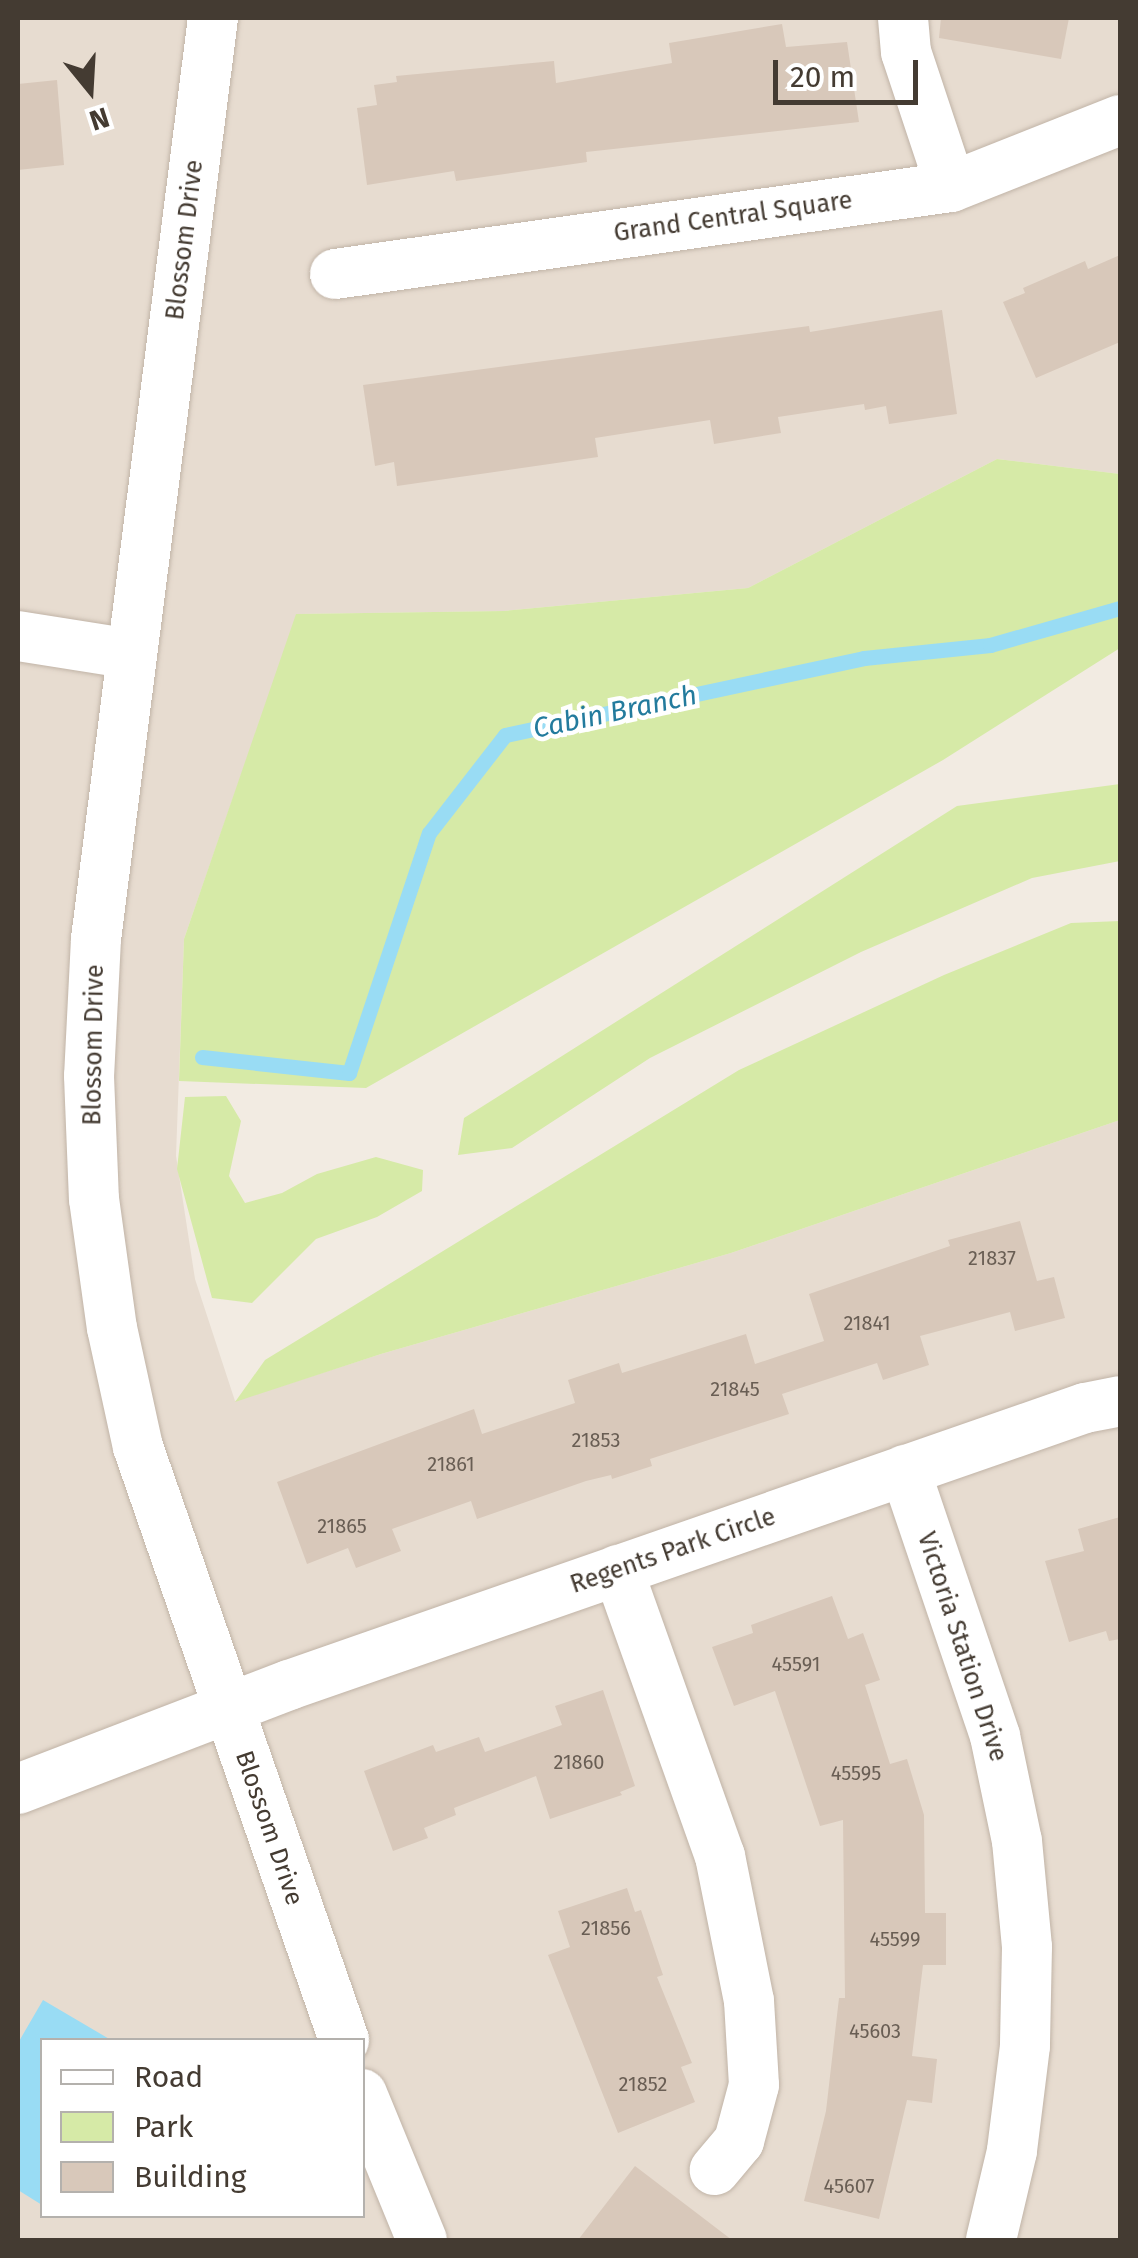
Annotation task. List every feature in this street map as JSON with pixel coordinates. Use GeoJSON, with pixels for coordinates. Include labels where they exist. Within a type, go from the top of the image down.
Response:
{"type":"FeatureCollection","features":[{"type":"Feature","properties":{"kind":"street","name":"Blossom Drive"},"geometry":{"type":"LineString","coordinates":[[213,18],[96,939],[89,1076],[94,1199],[112,1328],[138,1446],[343,2038]]}},
{"type":"Feature","properties":{"kind":"street"},"geometry":{"type":"LineString","coordinates":[[903,18],[906,52],[951,186]]}},
{"type":"Feature","properties":{"kind":"street","name":"Grand Central Square"},"geometry":{"type":"LineString","coordinates":[[335,274],[951,186],[1120,120]]}},
{"type":"Feature","properties":{"kind":"street"},"geometry":{"type":"LineString","coordinates":[[18,636],[132,654]]}},
{"type":"Feature","properties":{"kind":"street","name":"Regents Park Circle"},"geometry":{"type":"LineString","coordinates":[[18,1789],[227,1708],[618,1570],[1085,1408],[1120,1401]]}},
{"type":"Feature","properties":{"kind":"street","name":"Victoria Station Drive"},"geometry":{"type":"LineString","coordinates":[[905,1470],[995,1736],[1017,1841],[1027,1947],[1026,2046],[1012,2151],[991,2240]]}},
{"type":"Feature","properties":{"kind":"street"},"geometry":{"type":"LineString","coordinates":[[618,1570],[720,1856],[749,2002],[754,2085],[739,2141],[715,2170]]}},
{"type":"Feature","properties":{"kind":"street"},"geometry":{"type":"LineString","coordinates":[[365,2101],[422,2240]]}},
{"type":"Feature","properties":{"kind":"shaded area"},"geometry":{"type":"Polygon","coordinates":[[[18,18],[1120,18],[1120,474],[997,459],[748,588],[504,611],[297,614],[184,939],[176,1156],[195,1279],[235,1401],[381,1354],[731,1253],[1120,1120],[1120,2240],[18,2240],[18,18]]]}},
{"type":"Feature","properties":{"kind":"green space"},"geometry":{"type":"Polygon","coordinates":[[[997,459],[1120,474],[1120,648],[943,760],[366,1088],[179,1081],[184,939],[296,614],[504,611],[748,588],[997,459]]]}},
{"type":"Feature","properties":{"kind":"green space"},"geometry":{"type":"Polygon","coordinates":[[[1120,784],[1120,861],[1032,878],[861,952],[650,1058],[512,1148],[458,1155],[464,1118],[957,806],[1120,784]]]}},
{"type":"Feature","properties":{"kind":"green space"},"geometry":{"type":"Polygon","coordinates":[[[1120,921],[1120,1120],[731,1253],[381,1354],[235,1402],[265,1360],[739,1070],[944,975],[1071,923],[1120,921]]]}},
{"type":"Feature","properties":{"kind":"green space"},"geometry":{"type":"Polygon","coordinates":[[[226,1096],[241,1121],[229,1176],[245,1203],[282,1193],[317,1174],[376,1157],[423,1170],[422,1191],[377,1217],[316,1239],[252,1303],[212,1298],[177,1169],[185,1097],[226,1096]]]}},
{"type":"Feature","properties":{"kind":"water"},"geometry":{"type":"Polygon","coordinates":[[[43,2000],[108,2038],[40,2038],[40,2204],[18,2190],[18,2043],[43,2000]]]}},
{"type":"Feature","properties":{"kind":"building"},"geometry":{"type":"Polygon","coordinates":[[[941,18],[1069,18],[1061,59],[939,38],[941,18]]]}},
{"type":"Feature","properties":{"kind":"building"},"geometry":{"type":"Polygon","coordinates":[[[782,24],[786,47],[847,42],[859,122],[586,152],[587,162],[456,181],[454,171],[367,185],[357,108],[377,105],[374,85],[397,82],[396,76],[554,61],[556,83],[672,63],[669,43],[782,24]]]}},
{"type":"Feature","properties":{"kind":"building"},"geometry":{"type":"Polygon","coordinates":[[[57,80],[64,165],[18,170],[18,84],[57,80]]]}},
{"type":"Feature","properties":{"kind":"building"},"geometry":{"type":"Polygon","coordinates":[[[1120,255],[1120,342],[1036,378],[1003,302],[1025,293],[1023,288],[1085,261],[1088,269],[1120,255]]]}},
{"type":"Feature","properties":{"kind":"building"},"geometry":{"type":"Polygon","coordinates":[[[942,310],[957,414],[889,424],[886,406],[865,410],[864,404],[778,417],[781,433],[714,444],[710,420],[595,438],[598,457],[397,486],[394,462],[375,466],[363,385],[809,326],[810,332],[942,310]]]}},
{"type":"Feature","properties":{"kind":"building"},"geometry":{"type":"Polygon","coordinates":[[[1020,1221],[1037,1281],[1054,1277],[1065,1318],[1015,1331],[1010,1312],[920,1336],[929,1365],[883,1380],[877,1363],[782,1394],[789,1414],[650,1459],[652,1466],[612,1479],[611,1475],[586,1481],[477,1519],[471,1501],[392,1529],[401,1551],[356,1568],[348,1548],[307,1564],[277,1482],[474,1409],[482,1434],[575,1403],[568,1380],[619,1363],[622,1373],[746,1334],[755,1364],[824,1341],[809,1294],[950,1246],[948,1240],[1020,1221]]]}},
{"type":"Feature","properties":{"kind":"building"},"geometry":{"type":"Polygon","coordinates":[[[1120,1517],[1120,1639],[1109,1641],[1106,1631],[1069,1642],[1045,1561],[1084,1551],[1078,1529],[1120,1517]]]}},
{"type":"Feature","properties":{"kind":"building"},"geometry":{"type":"Polygon","coordinates":[[[832,1596],[848,1639],[863,1633],[880,1680],[865,1685],[890,1764],[907,1759],[924,1815],[925,1913],[946,1913],[946,1965],[923,1965],[912,2056],[937,2059],[932,2103],[907,2100],[879,2219],[804,2201],[826,2111],[839,1998],[845,1998],[843,1820],[820,1826],[775,1691],[734,1706],[712,1647],[753,1633],[751,1625],[832,1596]]]}},
{"type":"Feature","properties":{"kind":"building"},"geometry":{"type":"Polygon","coordinates":[[[603,1690],[635,1786],[620,1792],[622,1795],[550,1819],[536,1776],[454,1808],[456,1815],[424,1828],[428,1838],[393,1851],[364,1771],[433,1745],[436,1752],[479,1737],[485,1752],[562,1725],[555,1706],[603,1690]]]}},
{"type":"Feature","properties":{"kind":"building"},"geometry":{"type":"Polygon","coordinates":[[[627,1888],[635,1912],[641,1910],[663,1975],[657,1977],[692,2063],[681,2067],[695,2102],[618,2133],[548,1955],[570,1947],[558,1911],[627,1888]]]}},
{"type":"Feature","properties":{"kind":"building"},"geometry":{"type":"Polygon","coordinates":[[[635,2166],[732,2240],[578,2240],[635,2166]]]}},
{"type":"Feature","properties":{"kind":"waterway","name":"Cabin Branch"},"geometry":{"type":"LineString","coordinates":[[202,1057],[349,1073],[429,833],[505,735],[864,658],[990,645],[1120,608]]}}]}
